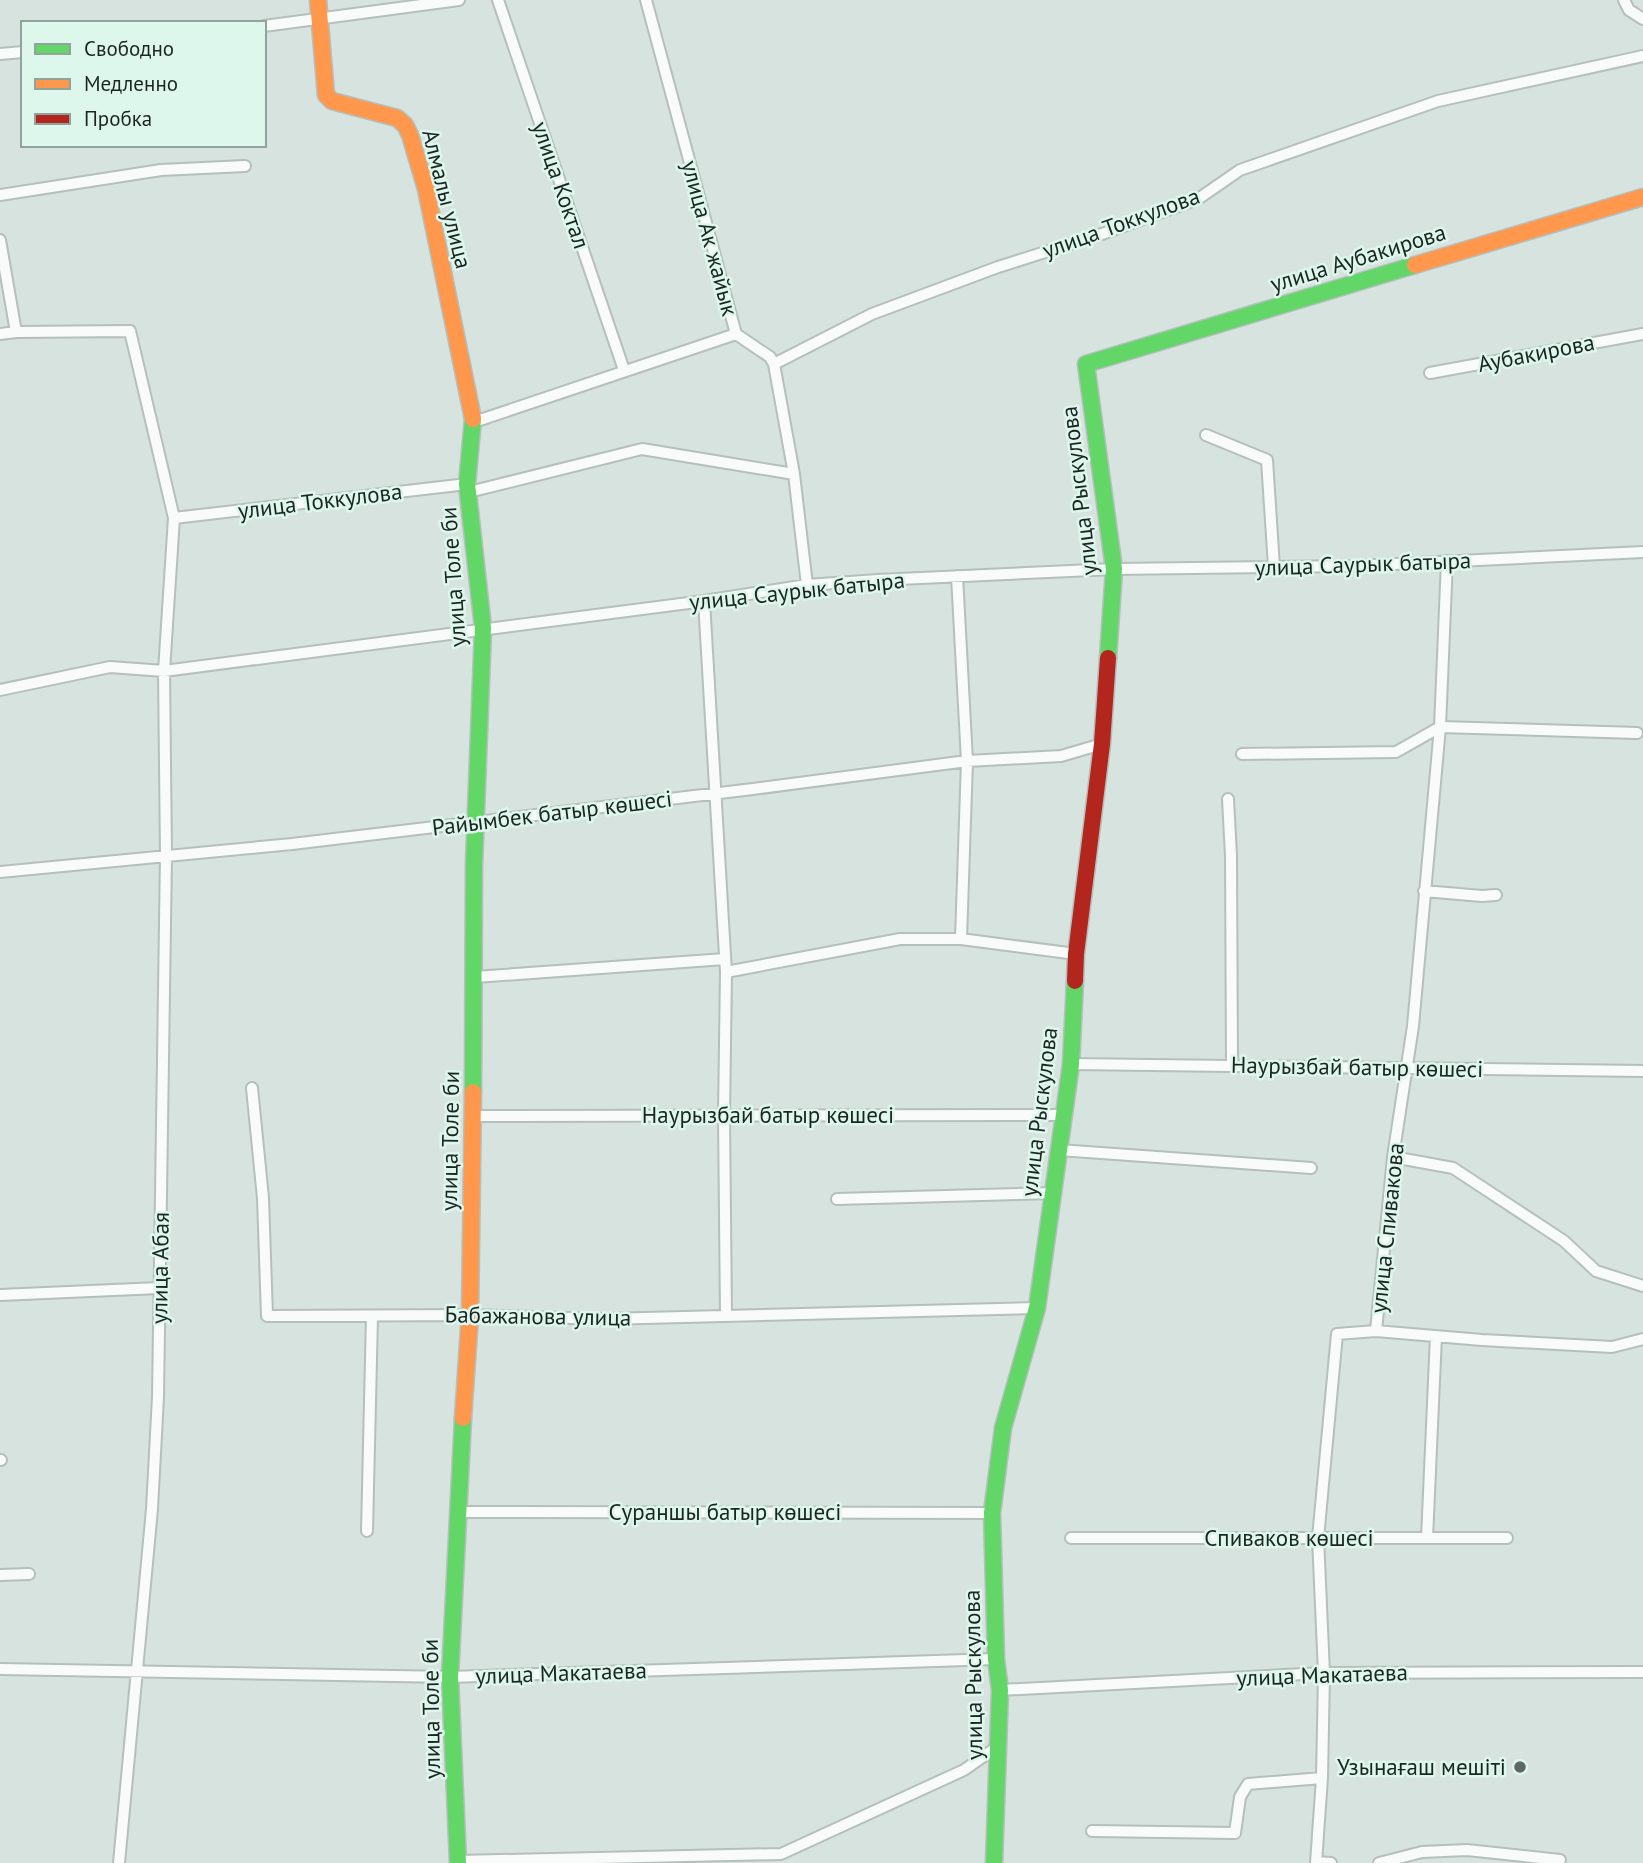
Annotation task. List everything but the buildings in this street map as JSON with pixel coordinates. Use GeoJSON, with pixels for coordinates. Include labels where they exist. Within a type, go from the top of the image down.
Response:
{"type":"FeatureCollection","features":[{"type":"Feature","properties":{"kind":"street","name":"Алмалы улица"},"geometry":{"type":"LineString","coordinates":[[318,0],[324,87],[327,95],[332,101],[397,118],[405,125],[410,135],[426,189],[474,422]]}},
{"type":"Feature","properties":{"kind":"street"},"geometry":{"type":"LineString","coordinates":[[266,26],[459,0]]}},
{"type":"Feature","properties":{"kind":"street","name":"улица Коктал"},"geometry":{"type":"LineString","coordinates":[[498,0],[624,370]]}},
{"type":"Feature","properties":{"kind":"street","name":"улица Ак жайык"},"geometry":{"type":"LineString","coordinates":[[646,0],[736,334],[770,357],[775,364]]}},
{"type":"Feature","properties":{"kind":"street"},"geometry":{"type":"LineString","coordinates":[[1624,0],[1629,10],[1643,19]]}},
{"type":"Feature","properties":{"kind":"street"},"geometry":{"type":"LineString","coordinates":[[0,54],[21,52]]}},
{"type":"Feature","properties":{"kind":"street","name":"улица Токкулова"},"geometry":{"type":"LineString","coordinates":[[775,364],[885,310],[998,267],[1105,233],[1198,199],[1240,170],[1438,101],[1639,57]]}},
{"type":"Feature","properties":{"kind":"street"},"geometry":{"type":"LineString","coordinates":[[0,195],[161,170],[245,166]]}},
{"type":"Feature","properties":{"kind":"street","name":"улица Аубакирова"},"geometry":{"type":"LineString","coordinates":[[1086,364],[1643,197]]}},
{"type":"Feature","properties":{"kind":"street"},"geometry":{"type":"LineString","coordinates":[[0,240],[16,332],[0,334]]}},
{"type":"Feature","properties":{"kind":"street","name":"улица Абая"},"geometry":{"type":"LineString","coordinates":[[16,332],[130,331],[174,518],[164,671],[166,855],[158,1397],[152,1509],[119,1863]]}},
{"type":"Feature","properties":{"kind":"street"},"geometry":{"type":"LineString","coordinates":[[474,422],[736,334]]}},
{"type":"Feature","properties":{"kind":"street","name":"Аубакирова"},"geometry":{"type":"LineString","coordinates":[[1430,373],[1643,334]]}},
{"type":"Feature","properties":{"kind":"street"},"geometry":{"type":"LineString","coordinates":[[775,364],[794,474],[807,585]]}},
{"type":"Feature","properties":{"kind":"street","name":"улица Рыскулова"},"geometry":{"type":"LineString","coordinates":[[995,1863],[1000,1690],[996,1659],[992,1513],[1003,1428],[1037,1308],[1071,1064],[1076,954],[1102,744],[1114,569],[1086,364]]}},
{"type":"Feature","properties":{"kind":"street","name":"улица Толе би"},"geometry":{"type":"LineString","coordinates":[[458,1862],[450,1677],[457,1512],[470,1315],[474,864],[483,628],[468,488],[474,422]]}},
{"type":"Feature","properties":{"kind":"street"},"geometry":{"type":"LineString","coordinates":[[1206,435],[1267,460],[1274,567]]}},
{"type":"Feature","properties":{"kind":"street","name":"улица Токкулова"},"geometry":{"type":"LineString","coordinates":[[174,518],[468,488],[642,449],[794,474]]}},
{"type":"Feature","properties":{"kind":"street","name":"улица Саурык батыра"},"geometry":{"type":"LineString","coordinates":[[0,690],[110,667],[164,671],[704,601],[807,585],[1114,569],[1274,567],[1643,552]]}},
{"type":"Feature","properties":{"kind":"street","name":"улица Спивакова"},"geometry":{"type":"LineString","coordinates":[[1316,1863],[1322,1778],[1324,1673],[1318,1538],[1337,1334],[1376,1331],[1393,1157],[1413,1026],[1440,727],[1447,561]]}},
{"type":"Feature","properties":{"kind":"street"},"geometry":{"type":"LineString","coordinates":[[957,576],[967,761],[961,939]]}},
{"type":"Feature","properties":{"kind":"street"},"geometry":{"type":"LineString","coordinates":[[704,601],[726,972],[726,1315]]}},
{"type":"Feature","properties":{"kind":"street"},"geometry":{"type":"LineString","coordinates":[[1242,754],[1396,752],[1440,727],[1637,733]]}},
{"type":"Feature","properties":{"kind":"street","name":"Райымбек батыр көшесі"},"geometry":{"type":"LineString","coordinates":[[0,872],[292,844],[967,761],[1061,756],[1102,744]]}},
{"type":"Feature","properties":{"kind":"street"},"geometry":{"type":"LineString","coordinates":[[1228,799],[1231,856],[1232,1066]]}},
{"type":"Feature","properties":{"kind":"street"},"geometry":{"type":"LineString","coordinates":[[1424,891],[1482,897],[1496,895]]}},
{"type":"Feature","properties":{"kind":"street"},"geometry":{"type":"LineString","coordinates":[[726,972],[900,939],[961,939],[1076,954]]}},
{"type":"Feature","properties":{"kind":"street"},"geometry":{"type":"LineString","coordinates":[[475,977],[725,959]]}},
{"type":"Feature","properties":{"kind":"street","name":"Наурызбай батыр көшесі"},"geometry":{"type":"LineString","coordinates":[[1071,1064],[1643,1071]]}},
{"type":"Feature","properties":{"kind":"street","name":"Бабажанова улица"},"geometry":{"type":"LineString","coordinates":[[252,1088],[263,1198],[267,1316],[470,1315],[604,1319],[1037,1308]]}},
{"type":"Feature","properties":{"kind":"street","name":"Наурызбай батыр көшесі"},"geometry":{"type":"LineString","coordinates":[[473,1116],[1064,1115]]}},
{"type":"Feature","properties":{"kind":"street"},"geometry":{"type":"LineString","coordinates":[[1059,1150],[1311,1168]]}},
{"type":"Feature","properties":{"kind":"street"},"geometry":{"type":"LineString","coordinates":[[1393,1157],[1453,1168],[1564,1241],[1596,1271],[1643,1286]]}},
{"type":"Feature","properties":{"kind":"street"},"geometry":{"type":"LineString","coordinates":[[837,1199],[1053,1193]]}},
{"type":"Feature","properties":{"kind":"street"},"geometry":{"type":"LineString","coordinates":[[0,1295],[159,1288]]}},
{"type":"Feature","properties":{"kind":"street"},"geometry":{"type":"LineString","coordinates":[[367,1531],[372,1316]]}},
{"type":"Feature","properties":{"kind":"street"},"geometry":{"type":"LineString","coordinates":[[1376,1331],[1612,1347],[1643,1339]]}},
{"type":"Feature","properties":{"kind":"street"},"geometry":{"type":"LineString","coordinates":[[1427,1538],[1436,1336]]}},
{"type":"Feature","properties":{"kind":"street","name":"Сураншы батыр көшесі"},"geometry":{"type":"LineString","coordinates":[[457,1512],[992,1513]]}},
{"type":"Feature","properties":{"kind":"street","name":"Спиваков көшесі"},"geometry":{"type":"LineString","coordinates":[[1070,1538],[1507,1538]]}},
{"type":"Feature","properties":{"kind":"street"},"geometry":{"type":"LineString","coordinates":[[0,1575],[29,1574]]}},
{"type":"Feature","properties":{"kind":"street","name":"улица Макатаева"},"geometry":{"type":"LineString","coordinates":[[0,1669],[450,1677],[996,1659]]}},
{"type":"Feature","properties":{"kind":"street","name":"улица Макатаева"},"geometry":{"type":"LineString","coordinates":[[1000,1690],[1324,1673],[1643,1672]]}},
{"type":"Feature","properties":{"kind":"street"},"geometry":{"type":"LineString","coordinates":[[458,1862],[781,1854],[964,1770],[997,1746]]}},
{"type":"Feature","properties":{"kind":"street"},"geometry":{"type":"LineString","coordinates":[[1092,1831],[1235,1833],[1240,1797],[1248,1784],[1322,1778]]}},
{"type":"Feature","properties":{"kind":"street"},"geometry":{"type":"LineString","coordinates":[[1379,1863],[1422,1852],[1467,1850],[1560,1860]]}},
{"type":"Feature","properties":{"kind":"street"},"geometry":{"type":"LineString","coordinates":[[1316,1863],[1331,1863]]}},
{"type":"Feature","properties":{"kind":"traffic: fast"},"geometry":{"type":"LineString","coordinates":[[1108,658],[1114,569],[1086,364],[1415,265]]}},
{"type":"Feature","properties":{"kind":"traffic: fast"},"geometry":{"type":"LineString","coordinates":[[473,419],[467,484],[483,628],[474,864],[473,1092]]}},
{"type":"Feature","properties":{"kind":"traffic: fast"},"geometry":{"type":"LineString","coordinates":[[994,1863],[1000,1690],[996,1659],[992,1513],[1003,1428],[1037,1308],[1071,1064],[1075,981]]}},
{"type":"Feature","properties":{"kind":"traffic: fast"},"geometry":{"type":"LineString","coordinates":[[458,1863],[450,1677],[463,1418]]}},
{"type":"Feature","properties":{"kind":"traffic: slow"},"geometry":{"type":"LineString","coordinates":[[318,0],[326,95],[332,101],[397,118],[405,125],[410,135],[426,189],[473,419]]}},
{"type":"Feature","properties":{"kind":"traffic: slow"},"geometry":{"type":"LineString","coordinates":[[1415,265],[1643,197]]}},
{"type":"Feature","properties":{"kind":"traffic: slow"},"geometry":{"type":"LineString","coordinates":[[463,1418],[470,1315],[473,1092]]}},
{"type":"Feature","properties":{"kind":"traffic: jam"},"geometry":{"type":"LineString","coordinates":[[1075,981],[1102,744],[1108,658]]}},
{"type":"Feature","properties":{"kind":"place","name":"Узынағаш мешіті"},"geometry":{"type":"Point","coordinates":[1520,1767]}}]}
